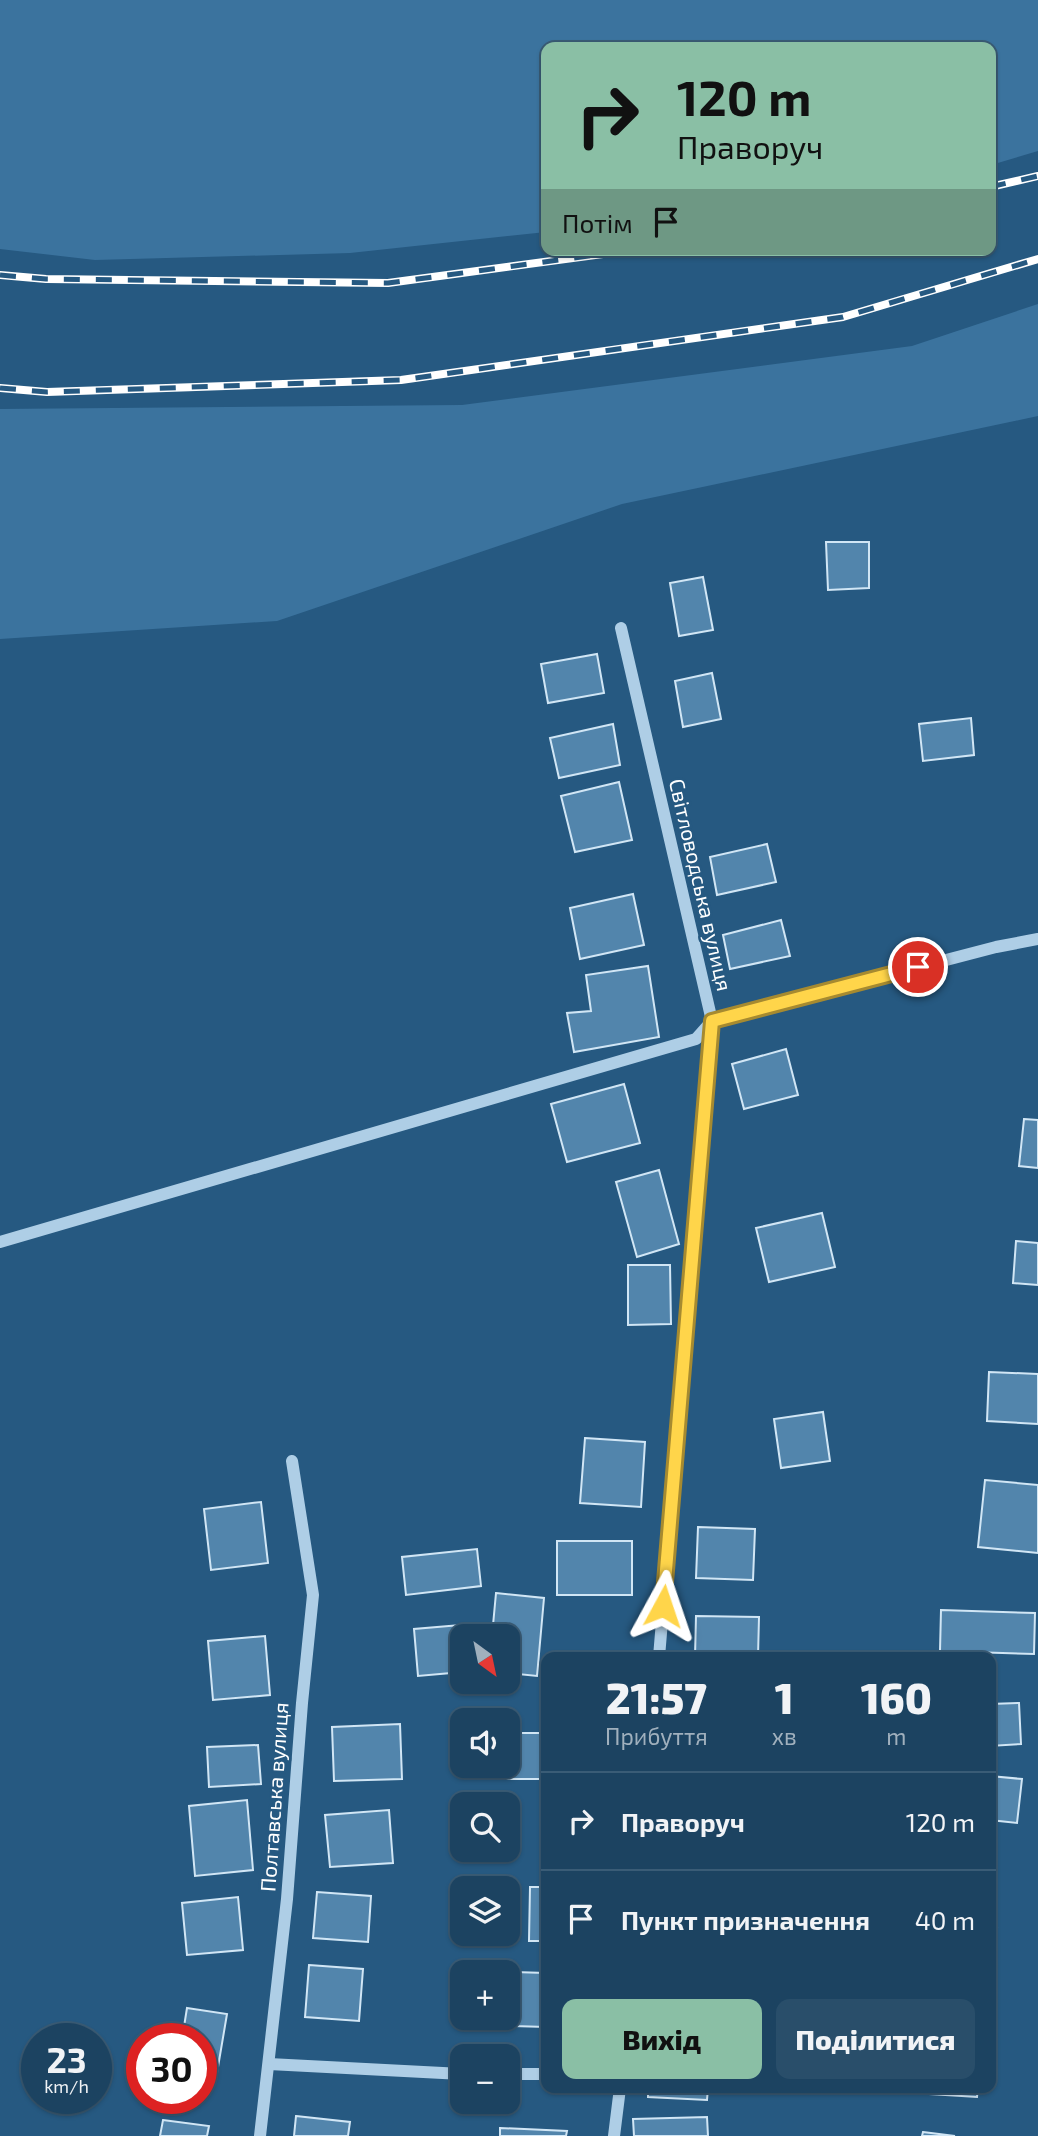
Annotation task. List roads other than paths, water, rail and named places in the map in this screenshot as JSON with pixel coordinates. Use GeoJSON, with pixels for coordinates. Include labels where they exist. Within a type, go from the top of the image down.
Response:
{"type":"FeatureCollection","features":[{"type":"Feature","properties":{"kind":"street","name":"Світловодська вулиця"},"geometry":{"type":"LineString","coordinates":[[621,628],[712,1021],[659,1652]]}},
{"type":"Feature","properties":{"kind":"street"},"geometry":{"type":"LineString","coordinates":[[0,1242],[696,1039],[712,1021],[996,947],[1038,939]]}},
{"type":"Feature","properties":{"kind":"street","name":"Полтавська вулиця"},"geometry":{"type":"LineString","coordinates":[[260,2136],[287,1899],[313,1595],[292,1461]]}},
{"type":"Feature","properties":{"kind":"street"},"geometry":{"type":"LineString","coordinates":[[269,2064],[450,2073]]}},
{"type":"Feature","properties":{"kind":"street"},"geometry":{"type":"LineString","coordinates":[[520,2074],[541,2074]]}},
{"type":"Feature","properties":{"kind":"street"},"geometry":{"type":"LineString","coordinates":[[614,2136],[619,2093]]}},
{"type":"Feature","properties":{"kind":"railway"},"geometry":{"type":"LineString","coordinates":[[996,186],[1038,176]]}},
{"type":"Feature","properties":{"kind":"railway"},"geometry":{"type":"LineString","coordinates":[[0,275],[46,279],[388,283],[588,256]]}},
{"type":"Feature","properties":{"kind":"railway"},"geometry":{"type":"LineString","coordinates":[[0,388],[47,392],[401,380],[843,317],[1038,259]]}}]}
